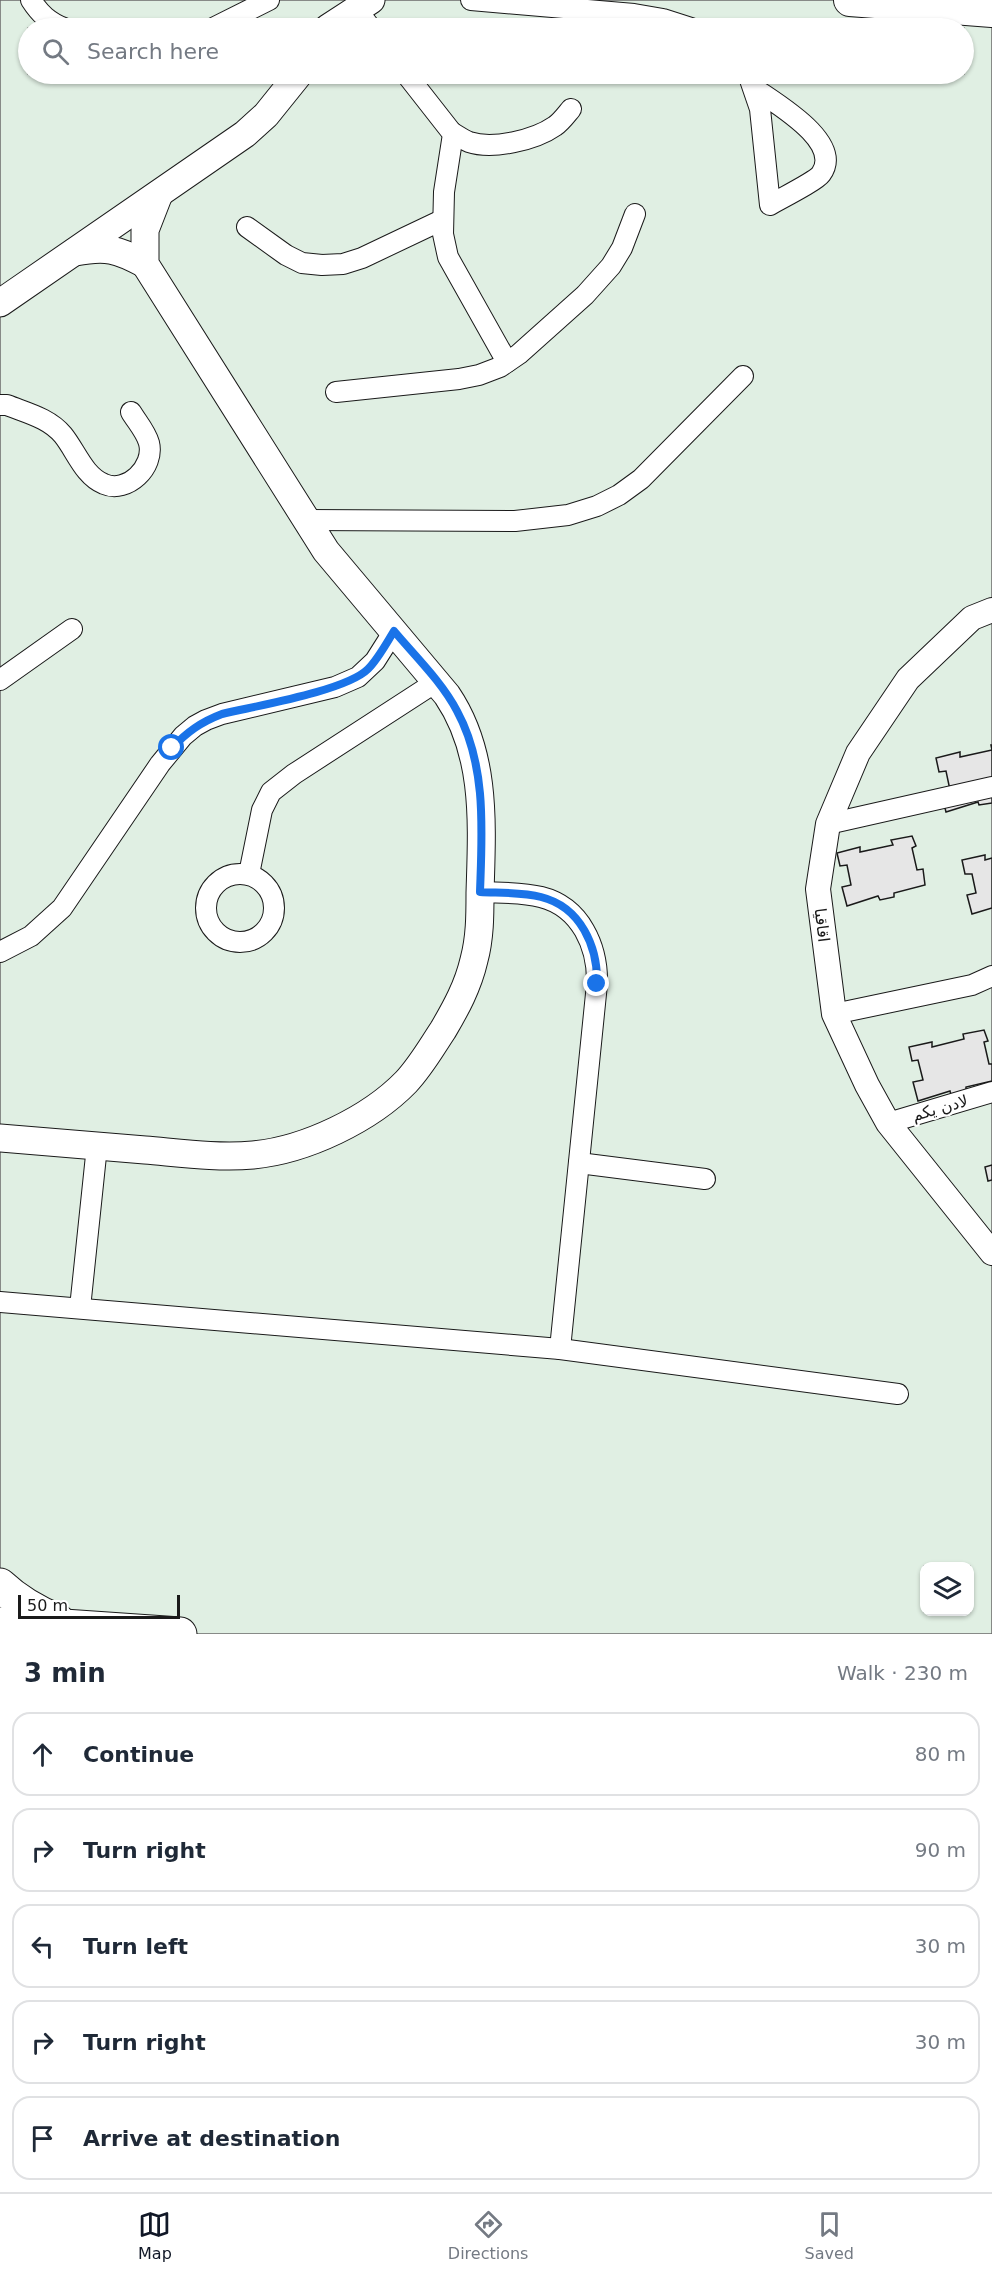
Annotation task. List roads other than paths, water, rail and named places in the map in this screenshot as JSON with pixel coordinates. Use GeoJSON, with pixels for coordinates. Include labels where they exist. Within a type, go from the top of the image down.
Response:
{"type":"FeatureCollection","features":[{"type":"Feature","properties":{"kind":"highway"},"geometry":{"type":"LineString","coordinates":[[0,1585],[36,1612],[74,1627]]}},
{"type":"Feature","properties":{"kind":"highway"},"geometry":{"type":"LineString","coordinates":[[0,1624],[180,1634]]}},
{"type":"Feature","properties":{"kind":"main road"},"geometry":{"type":"LineString","coordinates":[[850,0],[992,11]]}},
{"type":"Feature","properties":{"kind":"main road"},"geometry":{"type":"LineString","coordinates":[[957,0],[992,11]]}},
{"type":"Feature","properties":{"kind":"main road"},"geometry":{"type":"LineString","coordinates":[[0,303],[245,134],[266,115],[291,84]]}},
{"type":"Feature","properties":{"kind":"main road"},"geometry":{"type":"LineString","coordinates":[[145,264],[145,230],[159,194]]}},
{"type":"Feature","properties":{"kind":"main road"},"geometry":{"type":"LineString","coordinates":[[0,1138],[194,1155],[254,1155],[275,1152],[312,1140],[375,1109],[419,1067],[466,988],[477,945],[482,827],[476,766],[457,710],[394,631],[337,565],[145,264],[110,248],[74,252]]}},
{"type":"Feature","properties":{"kind":"street"},"geometry":{"type":"LineString","coordinates":[[31,0],[39,13],[46,18]]}},
{"type":"Feature","properties":{"kind":"street"},"geometry":{"type":"LineString","coordinates":[[233,18],[269,0]]}},
{"type":"Feature","properties":{"kind":"street"},"geometry":{"type":"LineString","coordinates":[[471,0],[657,18]]}},
{"type":"Feature","properties":{"kind":"street"},"geometry":{"type":"LineString","coordinates":[[414,84],[453,133],[470,142],[486,145],[527,139],[541,134],[558,125],[571,109]]}},
{"type":"Feature","properties":{"kind":"street"},"geometry":{"type":"LineString","coordinates":[[752,84],[760,109],[770,205],[821,175],[826,160],[823,145],[813,133],[755,84]]}},
{"type":"Feature","properties":{"kind":"street"},"geometry":{"type":"LineString","coordinates":[[453,133],[442,220],[448,257],[507,362]]}},
{"type":"Feature","properties":{"kind":"street"},"geometry":{"type":"LineString","coordinates":[[336,392],[469,377],[479,375],[507,362],[536,339],[600,279],[622,248],[635,214]]}},
{"type":"Feature","properties":{"kind":"street"},"geometry":{"type":"LineString","coordinates":[[247,227],[286,255],[302,262],[322,266],[343,264],[362,258],[442,220]]}},
{"type":"Feature","properties":{"kind":"street"},"geometry":{"type":"LineString","coordinates":[[307,520],[515,521],[568,515],[597,506],[619,495],[641,479],[743,376]]}},
{"type":"Feature","properties":{"kind":"street"},"geometry":{"type":"LineString","coordinates":[[0,405],[7,405],[51,424],[63,435],[95,479],[105,485],[116,487],[125,485],[142,471],[150,454],[146,435],[131,412]]}},
{"type":"Feature","properties":{"kind":"street","name":"اقاقیا"},"geometry":{"type":"LineString","coordinates":[[992,610],[972,618],[908,680],[858,753],[828,824],[818,889],[834,1014],[888,1123],[992,1253]]}},
{"type":"Feature","properties":{"kind":"street"},"geometry":{"type":"LineString","coordinates":[[0,680],[72,629]]}},
{"type":"Feature","properties":{"kind":"street"},"geometry":{"type":"LineString","coordinates":[[0,952],[31,936],[62,908],[160,764],[172,748],[195,726],[222,714],[347,682],[367,670],[394,631]]}},
{"type":"Feature","properties":{"kind":"street"},"geometry":{"type":"LineString","coordinates":[[249,874],[262,810],[271,792],[294,774],[436,682]]}},
{"type":"Feature","properties":{"kind":"street"},"geometry":{"type":"LineString","coordinates":[[828,824],[992,787]]}},
{"type":"Feature","properties":{"kind":"street"},"geometry":{"type":"LineString","coordinates":[[480,892],[538,896],[562,906],[572,915],[592,945],[596,957],[597,984],[560,1349]]}},
{"type":"Feature","properties":{"kind":"street"},"geometry":{"type":"LineString","coordinates":[[834,1014],[972,984],[992,976]]}},
{"type":"Feature","properties":{"kind":"street","name":"لادن یکم"},"geometry":{"type":"LineString","coordinates":[[888,1123],[992,1092]]}},
{"type":"Feature","properties":{"kind":"street"},"geometry":{"type":"LineString","coordinates":[[80,1308],[97,1146]]}},
{"type":"Feature","properties":{"kind":"street"},"geometry":{"type":"LineString","coordinates":[[579,1163],[705,1179]]}},
{"type":"Feature","properties":{"kind":"street"},"geometry":{"type":"LineString","coordinates":[[0,1302],[560,1349],[898,1394]]}}]}
